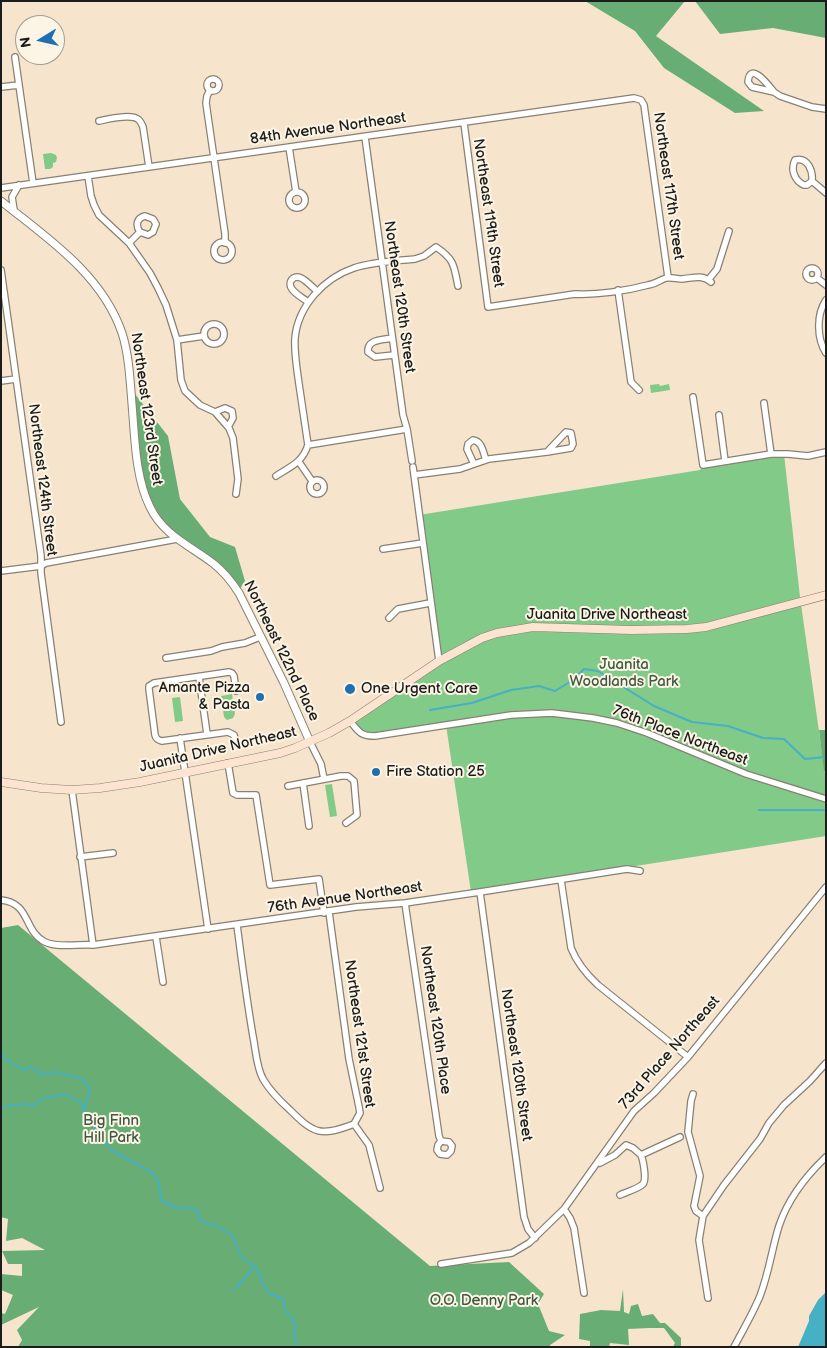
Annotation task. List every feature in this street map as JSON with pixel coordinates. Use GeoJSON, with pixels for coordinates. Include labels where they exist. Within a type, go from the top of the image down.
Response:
{"type":"FeatureCollection","features":[{"type":"Feature","properties":{"kind":"main road","name":"Juanita Drive Northeast"},"geometry":{"type":"LineString","coordinates":[[1,782],[72,790],[100,788],[124,785],[280,753],[329,733],[350,721],[438,661],[482,638],[497,633],[533,627],[631,630],[706,627],[826,595]]}},
{"type":"Feature","properties":{"kind":"street"},"geometry":{"type":"LineString","coordinates":[[16,65],[33,183]]}},
{"type":"Feature","properties":{"kind":"street"},"geometry":{"type":"LineString","coordinates":[[1,87],[19,85]]}},
{"type":"Feature","properties":{"kind":"street"},"geometry":{"type":"LineString","coordinates":[[210,90],[206,103],[225,234],[224,243]]}},
{"type":"Feature","properties":{"kind":"street"},"geometry":{"type":"LineString","coordinates":[[774,92],[812,107],[826,109]]}},
{"type":"Feature","properties":{"kind":"street","name":"84th Avenue Northeast"},"geometry":{"type":"LineString","coordinates":[[1,188],[634,98],[641,100]]}},
{"type":"Feature","properties":{"kind":"street","name":"Northeast 117th Street"},"geometry":{"type":"LineString","coordinates":[[641,100],[644,105],[668,277]]}},
{"type":"Feature","properties":{"kind":"street"},"geometry":{"type":"LineString","coordinates":[[99,120],[127,117],[137,118],[143,128],[148,167]]}},
{"type":"Feature","properties":{"kind":"street","name":"Northeast 119th Street"},"geometry":{"type":"LineString","coordinates":[[464,123],[488,307],[574,294],[586,295],[618,290]]}},
{"type":"Feature","properties":{"kind":"street","name":"Northeast 120th Street"},"geometry":{"type":"LineString","coordinates":[[365,137],[394,355],[414,475],[438,661]]}},
{"type":"Feature","properties":{"kind":"street"},"geometry":{"type":"LineString","coordinates":[[289,147],[296,192]]}},
{"type":"Feature","properties":{"kind":"street"},"geometry":{"type":"LineString","coordinates":[[801,159],[806,162],[812,175],[812,181],[807,185],[799,183],[793,168],[795,160],[801,159]]}},
{"type":"Feature","properties":{"kind":"street"},"geometry":{"type":"LineString","coordinates":[[88,176],[91,196],[99,215],[129,243],[150,272],[166,305],[177,340],[181,380],[186,391],[200,406],[215,412],[228,426],[233,438],[238,479],[236,494]]}},
{"type":"Feature","properties":{"kind":"street"},"geometry":{"type":"LineString","coordinates":[[812,181],[826,192]]}},
{"type":"Feature","properties":{"kind":"street"},"geometry":{"type":"LineString","coordinates":[[14,210],[12,197],[18,185]]}},
{"type":"Feature","properties":{"kind":"street","name":"Northeast 123rd Street"},"geometry":{"type":"LineString","coordinates":[[1,200],[86,273],[99,289],[116,318],[124,341],[129,367],[136,446],[145,498],[151,510],[166,530],[178,539]]}},
{"type":"Feature","properties":{"kind":"street"},"geometry":{"type":"LineString","coordinates":[[639,390],[631,382],[618,290],[647,286],[668,277],[682,279],[698,276],[710,280],[717,269],[729,231]]}},
{"type":"Feature","properties":{"kind":"street"},"geometry":{"type":"LineString","coordinates":[[129,243],[140,232]]}},
{"type":"Feature","properties":{"kind":"street"},"geometry":{"type":"LineString","coordinates":[[276,476],[299,462],[305,455],[308,445],[295,353],[295,336],[310,300],[316,291],[342,272],[356,267],[415,259],[424,256],[436,247],[447,255],[454,266],[458,286]]}},
{"type":"Feature","properties":{"kind":"street","name":"Northeast 124th Street"},"geometry":{"type":"LineString","coordinates":[[1,270],[41,556],[40,566],[61,722]]}},
{"type":"Feature","properties":{"kind":"street"},"geometry":{"type":"LineString","coordinates":[[310,300],[291,289],[292,279],[302,278],[316,291]]}},
{"type":"Feature","properties":{"kind":"street"},"geometry":{"type":"LineString","coordinates":[[817,278],[826,285]]}},
{"type":"Feature","properties":{"kind":"street"},"geometry":{"type":"LineString","coordinates":[[826,300],[822,305],[819,319],[821,341],[826,353]]}},
{"type":"Feature","properties":{"kind":"street"},"geometry":{"type":"LineString","coordinates":[[177,340],[204,336]]}},
{"type":"Feature","properties":{"kind":"street"},"geometry":{"type":"LineString","coordinates":[[392,338],[374,341],[367,347],[368,352],[375,357],[394,355]]}},
{"type":"Feature","properties":{"kind":"street"},"geometry":{"type":"LineString","coordinates":[[1,381],[16,379]]}},
{"type":"Feature","properties":{"kind":"street"},"geometry":{"type":"LineString","coordinates":[[693,397],[703,465],[771,454],[808,456],[826,452]]}},
{"type":"Feature","properties":{"kind":"street"},"geometry":{"type":"LineString","coordinates":[[764,403],[771,454]]}},
{"type":"Feature","properties":{"kind":"street"},"geometry":{"type":"LineString","coordinates":[[215,412],[225,408],[232,411],[233,418],[228,426]]}},
{"type":"Feature","properties":{"kind":"street"},"geometry":{"type":"LineString","coordinates":[[719,415],[725,461]]}},
{"type":"Feature","properties":{"kind":"street"},"geometry":{"type":"LineString","coordinates":[[308,445],[407,429]]}},
{"type":"Feature","properties":{"kind":"street"},"geometry":{"type":"LineString","coordinates":[[414,475],[460,469],[486,460],[547,452],[571,448],[573,446],[571,433],[566,432],[547,452]]}},
{"type":"Feature","properties":{"kind":"street"},"geometry":{"type":"LineString","coordinates":[[474,464],[467,449],[471,441],[475,440],[480,443],[486,460]]}},
{"type":"Feature","properties":{"kind":"street"},"geometry":{"type":"LineString","coordinates":[[299,462],[312,481]]}},
{"type":"Feature","properties":{"kind":"street"},"geometry":{"type":"LineString","coordinates":[[1,571],[40,566],[178,539]]}},
{"type":"Feature","properties":{"kind":"street","name":"Northeast 122nd Place"},"geometry":{"type":"LineString","coordinates":[[178,539],[216,565],[239,593],[292,700],[310,742]]}},
{"type":"Feature","properties":{"kind":"street"},"geometry":{"type":"LineString","coordinates":[[383,549],[423,543]]}},
{"type":"Feature","properties":{"kind":"street"},"geometry":{"type":"LineString","coordinates":[[389,618],[398,609],[430,603]]}},
{"type":"Feature","properties":{"kind":"street"},"geometry":{"type":"LineString","coordinates":[[166,658],[211,651],[245,643],[260,636]]}},
{"type":"Feature","properties":{"kind":"street"},"geometry":{"type":"LineString","coordinates":[[236,691],[234,676],[229,672],[154,683],[149,688],[155,734],[158,740],[228,732],[234,734],[237,745]]}},
{"type":"Feature","properties":{"kind":"street"},"geometry":{"type":"LineString","coordinates":[[199,676],[207,734]]}},
{"type":"Feature","properties":{"kind":"street","name":"76th Place Northeast"},"geometry":{"type":"LineString","coordinates":[[350,721],[366,736],[375,736],[511,715],[552,713],[592,718],[617,723],[746,774],[826,799]]}},
{"type":"Feature","properties":{"kind":"street"},"geometry":{"type":"LineString","coordinates":[[180,738],[208,929]]}},
{"type":"Feature","properties":{"kind":"street"},"geometry":{"type":"LineString","coordinates":[[310,742],[322,764],[324,779]]}},
{"type":"Feature","properties":{"kind":"street","name":"Northeast 121st Street"},"geometry":{"type":"LineString","coordinates":[[228,764],[233,794],[256,795],[270,885],[319,879],[349,1059],[360,1113],[354,1124],[326,1132],[312,1130],[273,1094],[262,1078],[252,1032],[237,925]]}},
{"type":"Feature","properties":{"kind":"street"},"geometry":{"type":"LineString","coordinates":[[288,786],[348,776],[354,781],[357,815],[346,823]]}},
{"type":"Feature","properties":{"kind":"street"},"geometry":{"type":"LineString","coordinates":[[303,783],[309,826]]}},
{"type":"Feature","properties":{"kind":"street"},"geometry":{"type":"LineString","coordinates":[[72,790],[92,945]]}},
{"type":"Feature","properties":{"kind":"street"},"geometry":{"type":"LineString","coordinates":[[80,857],[113,852]]}},
{"type":"Feature","properties":{"kind":"street","name":"76th Avenue Northeast"},"geometry":{"type":"LineString","coordinates":[[1,900],[9,901],[18,906],[38,938],[52,944],[92,945],[356,907],[480,892],[627,869],[640,871]]}},
{"type":"Feature","properties":{"kind":"street"},"geometry":{"type":"LineString","coordinates":[[561,880],[575,958],[598,985],[688,1057]]}},
{"type":"Feature","properties":{"kind":"street","name":"73rd Place Northeast"},"geometry":{"type":"LineString","coordinates":[[441,1264],[512,1253],[529,1244],[564,1209],[598,1164],[634,1111],[688,1057],[826,887]]}},
{"type":"Feature","properties":{"kind":"street","name":"Northeast 120th Street"},"geometry":{"type":"LineString","coordinates":[[480,892],[524,1217],[528,1229],[535,1238]]}},
{"type":"Feature","properties":{"kind":"street","name":"Northeast 120th Place"},"geometry":{"type":"LineString","coordinates":[[405,902],[441,1141]]}},
{"type":"Feature","properties":{"kind":"street"},"geometry":{"type":"LineString","coordinates":[[156,937],[163,982]]}},
{"type":"Feature","properties":{"kind":"street"},"geometry":{"type":"LineString","coordinates":[[708,1298],[699,1240],[702,1216],[760,1139],[769,1123],[784,1105],[826,1063]]}},
{"type":"Feature","properties":{"kind":"street"},"geometry":{"type":"LineString","coordinates":[[693,1094],[690,1102],[688,1132],[700,1176],[694,1206],[696,1211],[702,1216]]}},
{"type":"Feature","properties":{"kind":"street"},"geometry":{"type":"LineString","coordinates":[[354,1124],[369,1145],[380,1188]]}},
{"type":"Feature","properties":{"kind":"street"},"geometry":{"type":"LineString","coordinates":[[641,1154],[680,1137]]}},
{"type":"Feature","properties":{"kind":"street"},"geometry":{"type":"LineString","coordinates":[[598,1164],[616,1155],[626,1145],[641,1154],[645,1177],[644,1182],[620,1195]]}},
{"type":"Feature","properties":{"kind":"street"},"geometry":{"type":"LineString","coordinates":[[734,1347],[745,1328],[760,1294],[785,1211],[809,1172],[826,1157]]}},
{"type":"Feature","properties":{"kind":"street"},"geometry":{"type":"LineString","coordinates":[[564,1209],[574,1228],[584,1293]]}},
{"type":"Feature","properties":{"kind":"green space"},"geometry":{"type":"Polygon","coordinates":[[[585,1],[685,1],[656,36],[764,111],[735,113],[664,68],[635,31],[585,1]]]}},
{"type":"Feature","properties":{"kind":"green space"},"geometry":{"type":"Polygon","coordinates":[[[695,1],[826,1],[826,38],[773,28],[720,34],[695,1]]]}},
{"type":"Feature","properties":{"kind":"green space"},"geometry":{"type":"Polygon","coordinates":[[[51,153],[56,155],[56,162],[53,163],[53,167],[50,169],[45,169],[43,154],[51,153]]]}},
{"type":"Feature","properties":{"kind":"green space"},"geometry":{"type":"Polygon","coordinates":[[[659,384],[660,386],[669,384],[670,390],[651,393],[650,385],[659,384]]]}},
{"type":"Feature","properties":{"kind":"green space"},"geometry":{"type":"Polygon","coordinates":[[[131,389],[168,436],[180,499],[210,537],[235,547],[245,581],[239,590],[230,577],[166,530],[145,498],[131,389]]]}},
{"type":"Feature","properties":{"kind":"green space","name":"Juanita Woodlands Park"},"geometry":{"type":"Polygon","coordinates":[[[784,454],[800,597],[826,781],[826,836],[471,892],[446,725],[366,736],[350,721],[438,661],[419,515],[700,470],[703,465],[784,454]]]}},
{"type":"Feature","properties":{"kind":"green space"},"geometry":{"type":"Polygon","coordinates":[[[232,694],[235,714],[233,718],[227,720],[224,717],[221,696],[232,694]]]}},
{"type":"Feature","properties":{"kind":"green space"},"geometry":{"type":"Polygon","coordinates":[[[180,697],[183,721],[175,722],[172,698],[180,697]]]}},
{"type":"Feature","properties":{"kind":"green space"},"geometry":{"type":"Polygon","coordinates":[[[819,730],[826,730],[826,771],[824,771],[819,730]]]}},
{"type":"Feature","properties":{"kind":"green space"},"geometry":{"type":"Polygon","coordinates":[[[332,784],[337,816],[330,817],[325,785],[332,784]]]}},
{"type":"Feature","properties":{"kind":"green space","name":"Big Finn Hill Park"},"geometry":{"type":"Polygon","coordinates":[[[18,925],[430,1266],[509,1262],[544,1294],[538,1304],[549,1331],[565,1335],[550,1345],[550,1347],[18,1347],[22,1340],[17,1330],[39,1307],[1,1325],[1,1313],[5,1314],[13,1295],[1,1290],[1,1274],[22,1276],[22,1264],[8,1264],[2,1251],[45,1250],[22,1238],[6,1241],[8,1219],[1,1217],[1,928],[18,925]]]}},
{"type":"Feature","properties":{"kind":"green space"},"geometry":{"type":"Polygon","coordinates":[[[623,1289],[624,1312],[629,1314],[631,1306],[638,1304],[642,1316],[653,1314],[660,1323],[665,1323],[681,1338],[681,1347],[673,1347],[675,1343],[664,1328],[628,1329],[629,1345],[610,1343],[609,1347],[590,1347],[590,1341],[579,1339],[580,1314],[601,1310],[620,1311],[623,1289]]]}},
{"type":"Feature","properties":{"kind":"water"},"geometry":{"type":"Polygon","coordinates":[[[826,1292],[826,1347],[798,1347],[809,1321],[809,1316],[818,1300],[826,1292]]]}},
{"type":"Feature","properties":{"kind":"waterway"},"geometry":{"type":"LineString","coordinates":[[430,710],[472,703],[511,690],[539,686],[555,691],[573,680],[584,669],[598,671],[654,706],[692,722],[728,726],[763,738],[784,739],[805,759],[826,757]]}},
{"type":"Feature","properties":{"kind":"waterway"},"geometry":{"type":"LineString","coordinates":[[759,810],[824,810]]}},
{"type":"Feature","properties":{"kind":"waterway"},"geometry":{"type":"LineString","coordinates":[[1,1052],[4,1058],[24,1070],[29,1067],[37,1070],[42,1075],[54,1072],[83,1079],[90,1089],[84,1112],[111,1150],[153,1173],[159,1184],[161,1200],[176,1208],[193,1208],[199,1213],[199,1219],[209,1225],[213,1224],[233,1236],[241,1257],[257,1268],[263,1284],[269,1293],[283,1299],[286,1311],[296,1324],[294,1336],[298,1347]]}},
{"type":"Feature","properties":{"kind":"waterway"},"geometry":{"type":"LineString","coordinates":[[1,1107],[23,1104],[33,1105],[44,1098],[68,1095],[81,1103],[83,1110]]}},
{"type":"Feature","properties":{"kind":"waterway"},"geometry":{"type":"LineString","coordinates":[[234,1290],[254,1267]]}},
{"type":"Feature","properties":{"kind":"place","name":"One Urgent Care"},"geometry":{"type":"Point","coordinates":[350,689]}},
{"type":"Feature","properties":{"kind":"place","name":"Amante Pizza & Pasta"},"geometry":{"type":"Point","coordinates":[260,697]}},
{"type":"Feature","properties":{"kind":"place","name":"Fire Station 25"},"geometry":{"type":"Point","coordinates":[376,772]}},
{"type":"Feature","properties":{"kind":"park label","name":"O.O. Denny Park"},"geometry":{"type":"Point","coordinates":[484,1301]}}]}
